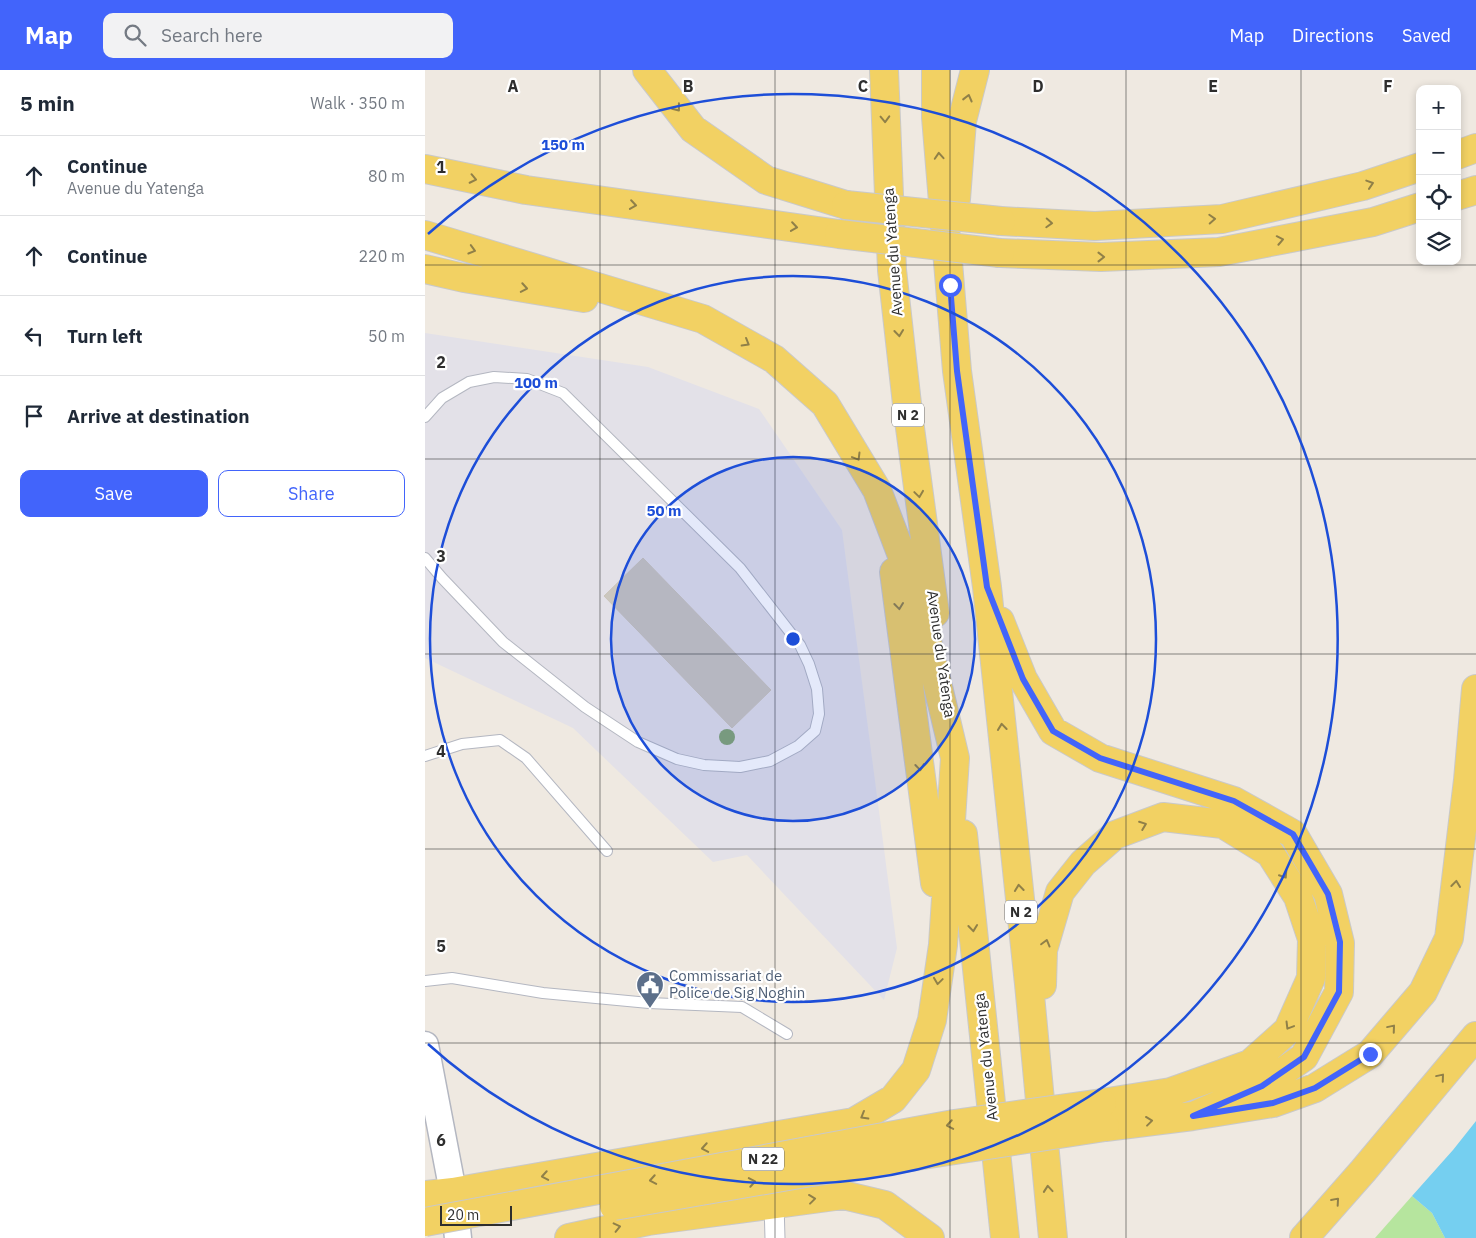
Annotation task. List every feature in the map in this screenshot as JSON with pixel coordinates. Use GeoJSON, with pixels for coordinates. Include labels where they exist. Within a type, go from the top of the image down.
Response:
{"type":"FeatureCollection","features":[{"type":"Feature","properties":{"kind":"main road"},"geometry":{"type":"LineString","coordinates":[[647,70],[693,129],[766,180],[846,205],[1001,221],[1095,226],[1222,219],[1363,186],[1416,168]]}},
{"type":"Feature","properties":{"kind":"main road","name":"Avenue du Yatenga"},"geometry":{"type":"LineString","coordinates":[[884,70],[892,270],[908,413],[955,758],[1005,1238]]}},
{"type":"Feature","properties":{"kind":"main road","name":"N 2"},"geometry":{"type":"LineString","coordinates":[[936,70],[936,117],[957,371],[987,587],[1053,1238]]}},
{"type":"Feature","properties":{"kind":"main road"},"geometry":{"type":"LineString","coordinates":[[950,285],[962,121],[975,70]]}},
{"type":"Feature","properties":{"kind":"main road"},"geometry":{"type":"LineString","coordinates":[[1461,154],[1476,148]]}},
{"type":"Feature","properties":{"kind":"main road"},"geometry":{"type":"LineString","coordinates":[[425,169],[526,190],[839,234],[1000,253],[1101,257],[1219,252],[1373,222],[1416,208]]}},
{"type":"Feature","properties":{"kind":"main road"},"geometry":{"type":"LineString","coordinates":[[1461,195],[1476,190]]}},
{"type":"Feature","properties":{"kind":"main road"},"geometry":{"type":"LineString","coordinates":[[425,236],[703,319],[774,359],[825,404],[877,490],[915,590],[955,758],[943,946],[932,1020],[916,1070],[893,1099],[854,1122],[453,1192],[425,1195]]}},
{"type":"Feature","properties":{"kind":"main road"},"geometry":{"type":"LineString","coordinates":[[425,269],[464,278],[703,319]]}},
{"type":"Feature","properties":{"kind":"main road"},"geometry":{"type":"LineString","coordinates":[[877,490],[895,574],[943,946]]}},
{"type":"Feature","properties":{"kind":"main road"},"geometry":{"type":"LineString","coordinates":[[987,587],[1023,679],[1053,731],[1100,758],[1234,801],[1293,834],[1328,894],[1340,942],[1339,992],[1304,1057],[1262,1086],[1193,1116]]}},
{"type":"Feature","properties":{"kind":"main road"},"geometry":{"type":"LineString","coordinates":[[1104,1115],[1193,1116],[1273,1103],[1315,1088],[1370,1054],[1423,992],[1449,938],[1468,780],[1476,689]]}},
{"type":"Feature","properties":{"kind":"main road"},"geometry":{"type":"LineString","coordinates":[[1038,1079],[1043,950],[1060,892],[1083,863],[1115,835],[1163,817],[1223,824],[1270,853],[1299,897],[1312,939],[1311,978],[1308,986],[1288,1030],[1250,1064],[1104,1115]]}},
{"type":"Feature","properties":{"kind":"main road"},"geometry":{"type":"LineString","coordinates":[[1304,1238],[1476,1036]]}},
{"type":"Feature","properties":{"kind":"main road","name":"N 22"},"geometry":{"type":"LineString","coordinates":[[425,1222],[954,1124],[1104,1115]]}},
{"type":"Feature","properties":{"kind":"main road","name":"N 22"},"geometry":{"type":"LineString","coordinates":[[427,1238],[811,1172],[1104,1115]]}},
{"type":"Feature","properties":{"kind":"main road"},"geometry":{"type":"LineString","coordinates":[[569,1238],[648,1220],[843,1196],[885,1205],[930,1238]]}},
{"type":"Feature","properties":{"kind":"street"},"geometry":{"type":"LineString","coordinates":[[425,1045],[453,1192],[458,1238]]}},
{"type":"Feature","properties":{"kind":"street"},"geometry":{"type":"LineString","coordinates":[[774,1204],[775,1238]]}},
{"type":"Feature","properties":{"kind":"lane"},"geometry":{"type":"LineString","coordinates":[[425,417],[442,398],[469,382],[494,376],[527,379],[563,393],[740,568],[800,645],[809,664],[817,689],[819,714],[815,731],[798,746],[770,761],[740,767],[704,765],[677,759],[638,742],[585,707],[503,642],[425,558]]}},
{"type":"Feature","properties":{"kind":"lane"},"geometry":{"type":"LineString","coordinates":[[425,756],[462,744],[500,740],[527,758],[607,851]]}},
{"type":"Feature","properties":{"kind":"lane"},"geometry":{"type":"LineString","coordinates":[[425,981],[452,978],[552,994],[649,1004],[742,1007],[787,1034]]}},
{"type":"Feature","properties":{"kind":"shaded area"},"geometry":{"type":"Polygon","coordinates":[[[425,333],[648,367],[759,409],[842,530],[897,948],[884,1000],[747,855],[713,862],[573,728],[425,658],[425,333]]]}},
{"type":"Feature","properties":{"kind":"green space"},"geometry":{"type":"Polygon","coordinates":[[[1412,1196],[1432,1213],[1445,1238],[1375,1238],[1412,1196]]]}},
{"type":"Feature","properties":{"kind":"water"},"geometry":{"type":"Polygon","coordinates":[[[1476,1121],[1476,1238],[1445,1238],[1432,1213],[1412,1196],[1476,1121]]]}},
{"type":"Feature","properties":{"kind":"building"},"geometry":{"type":"Polygon","coordinates":[[[643,558],[771,690],[732,728],[604,596],[643,558]]]}},
{"type":"Feature","properties":{"kind":"place","name":"Commissariat de Police de Sig Noghin"},"geometry":{"type":"Point","coordinates":[650,1009]}},
{"type":"Feature","properties":{"kind":"route"},"geometry":{"type":"LineString","coordinates":[[950,285],[957,371],[987,587],[1023,679],[1053,731],[1100,758],[1234,801],[1293,834],[1328,894],[1340,942],[1339,992],[1304,1057],[1262,1086],[1193,1116],[1273,1103],[1315,1088],[1370,1054]]}}]}
